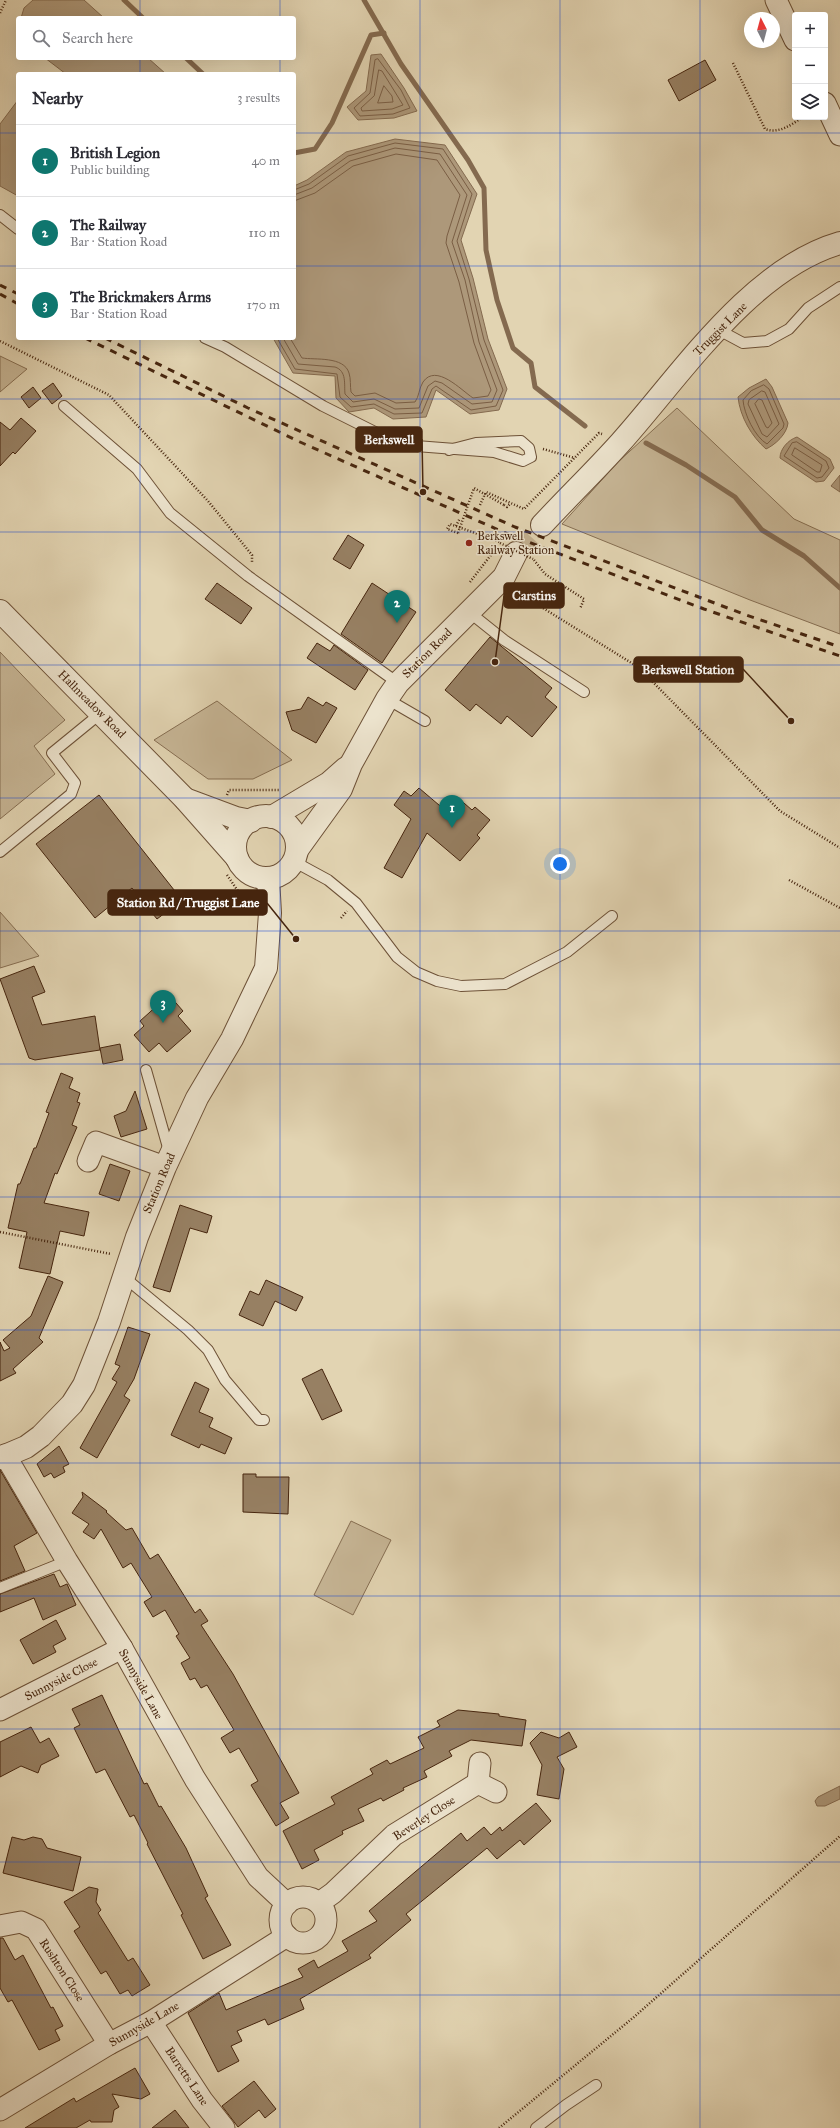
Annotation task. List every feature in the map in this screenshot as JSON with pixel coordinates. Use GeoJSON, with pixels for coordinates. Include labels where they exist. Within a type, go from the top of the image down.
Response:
{"type":"FeatureCollection","features":[{"type":"Feature","properties":{"kind":"street"},"geometry":{"type":"LineString","coordinates":[[776,0],[792,34]]}},
{"type":"Feature","properties":{"kind":"street"},"geometry":{"type":"LineString","coordinates":[[828,109],[840,135]]}},
{"type":"Feature","properties":{"kind":"street","name":"Truggist Lane"},"geometry":{"type":"LineString","coordinates":[[614,438],[718,329],[775,276],[827,247],[840,243]]}},
{"type":"Feature","properties":{"kind":"street"},"geometry":{"type":"LineString","coordinates":[[542,525],[614,438]]}},
{"type":"Feature","properties":{"kind":"street","name":"Station Road"},"geometry":{"type":"LineString","coordinates":[[3,1457],[26,1447],[41,1436],[72,1404],[84,1385],[167,1161],[197,1098],[232,1039],[266,968],[270,913],[268,878],[284,872],[341,789],[351,764],[392,691],[504,577],[508,548]]}},
{"type":"Feature","properties":{"kind":"street","name":"Hallmeadow Road"},"geometry":{"type":"LineString","coordinates":[[0,611],[184,798],[237,858]]}},
{"type":"Feature","properties":{"kind":"street","name":"Station Road"},"geometry":{"type":"LineString","coordinates":[[251,821],[258,818],[272,817],[329,784],[351,764]]}},
{"type":"Feature","properties":{"kind":"street","name":"Hallmeadow Road"},"geometry":{"type":"LineString","coordinates":[[184,798],[251,821]]}},
{"type":"Feature","properties":{"kind":"street"},"geometry":{"type":"LineString","coordinates":[[272,817],[286,824],[292,831],[295,855]]}},
{"type":"Feature","properties":{"kind":"street"},"geometry":{"type":"LineString","coordinates":[[251,821],[244,825],[236,840],[237,858],[242,867],[250,873],[268,878]]}},
{"type":"Feature","properties":{"kind":"street"},"geometry":{"type":"LineString","coordinates":[[88,1161],[98,1136],[167,1161]]}},
{"type":"Feature","properties":{"kind":"street","name":"Sunnyside Lane"},"geometry":{"type":"LineString","coordinates":[[3,1457],[122,1648],[195,1779],[258,1877],[287,1904]]}},
{"type":"Feature","properties":{"kind":"street","name":"Sunnyside Close"},"geometry":{"type":"LineString","coordinates":[[0,1710],[122,1648]]}},
{"type":"Feature","properties":{"kind":"street","name":"Beverley Close"},"geometry":{"type":"LineString","coordinates":[[319,1903],[333,1893],[394,1835],[487,1788],[480,1763]]}},
{"type":"Feature","properties":{"kind":"street"},"geometry":{"type":"LineString","coordinates":[[299,1897],[313,1899],[319,1903],[326,1916],[324,1930],[320,1936],[307,1943],[293,1941],[287,1936],[283,1931],[280,1917],[287,1904],[299,1897]]}},
{"type":"Feature","properties":{"kind":"street","name":"Rushton Close"},"geometry":{"type":"LineString","coordinates":[[0,1926],[21,1922],[36,1929],[109,2044]]}},
{"type":"Feature","properties":{"kind":"street","name":"Sunnyside Lane"},"geometry":{"type":"LineString","coordinates":[[0,2110],[109,2044],[151,2022],[287,1936]]}},
{"type":"Feature","properties":{"kind":"street","name":"Barretts Lane"},"geometry":{"type":"LineString","coordinates":[[151,2022],[202,2100],[224,2128]]}},
{"type":"Feature","properties":{"kind":"lane"},"geometry":{"type":"LineString","coordinates":[[0,215],[16,227]]}},
{"type":"Feature","properties":{"kind":"lane"},"geometry":{"type":"LineString","coordinates":[[718,329],[743,343],[767,341],[789,329],[808,308],[840,286]]}},
{"type":"Feature","properties":{"kind":"lane"},"geometry":{"type":"LineString","coordinates":[[209,340],[224,347],[323,406],[383,436],[416,446],[449,450],[494,452],[523,461],[530,457],[529,448],[521,441],[476,443],[449,450]]}},
{"type":"Feature","properties":{"kind":"lane"},"geometry":{"type":"LineString","coordinates":[[64,406],[137,469],[170,513],[392,691],[425,721]]}},
{"type":"Feature","properties":{"kind":"lane"},"geometry":{"type":"LineString","coordinates":[[469,612],[504,640],[584,692]]}},
{"type":"Feature","properties":{"kind":"lane"},"geometry":{"type":"LineString","coordinates":[[0,852],[71,794],[75,784],[52,753],[101,713]]}},
{"type":"Feature","properties":{"kind":"lane"},"geometry":{"type":"LineString","coordinates":[[295,855],[356,903],[397,957],[416,972],[437,981],[461,986],[505,984],[567,952],[612,916]]}},
{"type":"Feature","properties":{"kind":"lane"},"geometry":{"type":"LineString","coordinates":[[146,1070],[167,1161]]}},
{"type":"Feature","properties":{"kind":"lane"},"geometry":{"type":"LineString","coordinates":[[127,1267],[208,1350],[225,1380],[248,1409],[259,1420],[264,1420]]}},
{"type":"Feature","properties":{"kind":"lane"},"geometry":{"type":"LineString","coordinates":[[0,1588],[67,1561]]}},
{"type":"Feature","properties":{"kind":"lane"},"geometry":{"type":"LineString","coordinates":[[536,2128],[566,2104],[596,2085]]}},
{"type":"Feature","properties":{"kind":"path"},"geometry":{"type":"LineString","coordinates":[[0,13],[6,0]]}},
{"type":"Feature","properties":{"kind":"path"},"geometry":{"type":"LineString","coordinates":[[733,63],[765,129],[773,132],[782,129],[797,120]]}},
{"type":"Feature","properties":{"kind":"path"},"geometry":{"type":"LineString","coordinates":[[0,341],[109,395],[208,501],[252,555],[252,564],[248,576]]}},
{"type":"Feature","properties":{"kind":"path"},"geometry":{"type":"LineString","coordinates":[[480,505],[486,492],[524,509],[599,433],[614,438]]}},
{"type":"Feature","properties":{"kind":"path"},"geometry":{"type":"LineString","coordinates":[[529,448],[546,449],[575,458]]}},
{"type":"Feature","properties":{"kind":"path"},"geometry":{"type":"LineString","coordinates":[[510,504],[507,507],[474,488],[458,533],[447,529],[450,524],[456,526],[508,548],[534,559],[545,574],[584,599],[580,609]]}},
{"type":"Feature","properties":{"kind":"path"},"geometry":{"type":"LineString","coordinates":[[456,526],[460,518]]}},
{"type":"Feature","properties":{"kind":"path"},"geometry":{"type":"LineString","coordinates":[[468,585],[508,548]]}},
{"type":"Feature","properties":{"kind":"path"},"geometry":{"type":"LineString","coordinates":[[510,591],[530,600],[638,667],[780,811],[840,848]]}},
{"type":"Feature","properties":{"kind":"path"},"geometry":{"type":"LineString","coordinates":[[222,812],[229,790],[282,789]]}},
{"type":"Feature","properties":{"kind":"path"},"geometry":{"type":"LineString","coordinates":[[789,880],[840,908]]}},
{"type":"Feature","properties":{"kind":"path"},"geometry":{"type":"LineString","coordinates":[[0,1232],[127,1267]]}},
{"type":"Feature","properties":{"kind":"path"},"geometry":{"type":"LineString","coordinates":[[499,2128],[634,2017],[840,1836]]}},
{"type":"Feature","properties":{"kind":"shaded area"},"geometry":{"type":"Polygon","coordinates":[[[0,356],[27,369],[0,392],[0,356]]]}},
{"type":"Feature","properties":{"kind":"shaded area"},"geometry":{"type":"Polygon","coordinates":[[[677,408],[794,519],[840,540],[840,634],[750,600],[562,524],[618,462],[677,408]]]}},
{"type":"Feature","properties":{"kind":"shaded area"},"geometry":{"type":"Polygon","coordinates":[[[0,652],[65,720],[34,746],[55,774],[0,819],[0,652]]]}},
{"type":"Feature","properties":{"kind":"shaded area"},"geometry":{"type":"Polygon","coordinates":[[[217,701],[292,760],[253,779],[208,779],[154,740],[217,701]]]}},
{"type":"Feature","properties":{"kind":"shaded area"},"geometry":{"type":"Polygon","coordinates":[[[0,912],[39,956],[0,968],[0,912]]]}},
{"type":"Feature","properties":{"kind":"shaded area"},"geometry":{"type":"Polygon","coordinates":[[[351,1521],[391,1540],[353,1615],[314,1595],[351,1521]]]}},
{"type":"Feature","properties":{"kind":"water"},"geometry":{"type":"Polygon","coordinates":[[[33,0],[84,0],[102,16],[22,16],[24,8],[33,0]]]}},
{"type":"Feature","properties":{"kind":"water"},"geometry":{"type":"Polygon","coordinates":[[[381,54],[404,88],[417,111],[394,118],[358,120],[347,107],[366,91],[371,55],[381,54]]]}},
{"type":"Feature","properties":{"kind":"water"},"geometry":{"type":"Polygon","coordinates":[[[48,60],[150,60],[164,72],[63,72],[48,60]]]}},
{"type":"Feature","properties":{"kind":"water"},"geometry":{"type":"Polygon","coordinates":[[[16,103],[16,195],[0,186],[0,124],[16,103]]]}},
{"type":"Feature","properties":{"kind":"water"},"geometry":{"type":"Polygon","coordinates":[[[395,139],[445,145],[477,194],[461,240],[473,278],[488,339],[507,389],[499,410],[470,414],[436,390],[426,417],[393,419],[374,408],[349,412],[336,398],[335,376],[293,373],[274,340],[296,340],[296,185],[307,180],[346,152],[395,139]]]}},
{"type":"Feature","properties":{"kind":"water"},"geometry":{"type":"Polygon","coordinates":[[[766,379],[772,387],[788,423],[780,439],[766,449],[756,439],[744,419],[738,397],[749,388],[766,379]]]}},
{"type":"Feature","properties":{"kind":"water"},"geometry":{"type":"Polygon","coordinates":[[[797,437],[830,459],[834,468],[824,481],[816,482],[780,458],[781,451],[785,445],[797,437]]]}},
{"type":"Feature","properties":{"kind":"water"},"geometry":{"type":"Polygon","coordinates":[[[840,475],[840,492],[831,486],[840,475]]]}},
{"type":"Feature","properties":{"kind":"water"},"geometry":{"type":"Polygon","coordinates":[[[840,1786],[840,1799],[825,1806],[817,1806],[815,1801],[818,1797],[840,1786]]]}},
{"type":"Feature","properties":{"kind":"building"},"geometry":{"type":"Polygon","coordinates":[[[705,60],[716,80],[679,101],[668,80],[705,60]]]}},
{"type":"Feature","properties":{"kind":"building"},"geometry":{"type":"Polygon","coordinates":[[[53,383],[62,396],[52,404],[42,391],[53,383]]]}},
{"type":"Feature","properties":{"kind":"building"},"geometry":{"type":"Polygon","coordinates":[[[33,387],[41,398],[29,408],[21,397],[33,387]]]}},
{"type":"Feature","properties":{"kind":"building"},"geometry":{"type":"Polygon","coordinates":[[[21,418],[36,431],[15,454],[13,452],[0,466],[0,422],[10,430],[21,418]]]}},
{"type":"Feature","properties":{"kind":"building"},"geometry":{"type":"Polygon","coordinates":[[[348,535],[364,545],[350,569],[333,559],[348,535]]]}},
{"type":"Feature","properties":{"kind":"building"},"geometry":{"type":"Polygon","coordinates":[[[217,583],[252,608],[241,624],[205,599],[217,583]]]}},
{"type":"Feature","properties":{"kind":"building"},"geometry":{"type":"Polygon","coordinates":[[[372,583],[416,612],[382,663],[341,634],[372,583]]]}},
{"type":"Feature","properties":{"kind":"building"},"geometry":{"type":"Polygon","coordinates":[[[490,637],[552,688],[545,697],[557,707],[532,737],[507,716],[501,724],[476,704],[470,711],[445,690],[490,637]]]}},
{"type":"Feature","properties":{"kind":"building"},"geometry":{"type":"Polygon","coordinates":[[[317,643],[330,651],[334,645],[368,670],[355,690],[307,658],[317,643]]]}},
{"type":"Feature","properties":{"kind":"building"},"geometry":{"type":"Polygon","coordinates":[[[308,697],[323,706],[326,702],[337,708],[316,743],[292,730],[286,712],[301,709],[308,697]]]}},
{"type":"Feature","properties":{"kind":"building"},"geometry":{"type":"Polygon","coordinates":[[[419,788],[446,811],[457,797],[472,810],[475,807],[490,820],[477,835],[480,838],[460,861],[427,833],[402,878],[384,868],[411,819],[394,805],[404,791],[411,796],[419,788]]]}},
{"type":"Feature","properties":{"kind":"building"},"geometry":{"type":"Polygon","coordinates":[[[99,795],[182,900],[157,919],[132,888],[95,918],[36,844],[99,795]]]}},
{"type":"Feature","properties":{"kind":"building"},"geometry":{"type":"Polygon","coordinates":[[[34,966],[45,992],[32,997],[42,1025],[95,1016],[100,1050],[35,1060],[29,1058],[0,979],[34,966]]]}},
{"type":"Feature","properties":{"kind":"building"},"geometry":{"type":"Polygon","coordinates":[[[169,995],[183,1011],[178,1016],[191,1031],[167,1052],[159,1043],[149,1052],[134,1035],[144,1026],[140,1021],[169,995]]]}},
{"type":"Feature","properties":{"kind":"building"},"geometry":{"type":"Polygon","coordinates":[[[120,1044],[123,1060],[103,1064],[100,1048],[120,1044]]]}},
{"type":"Feature","properties":{"kind":"building"},"geometry":{"type":"Polygon","coordinates":[[[61,1073],[73,1078],[69,1088],[80,1093],[77,1102],[80,1103],[72,1125],[77,1127],[57,1174],[55,1173],[44,1203],[89,1212],[84,1236],[60,1231],[50,1274],[19,1268],[27,1232],[8,1228],[18,1184],[20,1184],[34,1148],[36,1148],[49,1113],[46,1112],[61,1073]]]}},
{"type":"Feature","properties":{"kind":"building"},"geometry":{"type":"Polygon","coordinates":[[[135,1091],[147,1129],[121,1137],[114,1116],[126,1111],[135,1091]]]}},
{"type":"Feature","properties":{"kind":"building"},"geometry":{"type":"Polygon","coordinates":[[[110,1164],[130,1171],[119,1201],[99,1194],[110,1164]]]}},
{"type":"Feature","properties":{"kind":"building"},"geometry":{"type":"Polygon","coordinates":[[[180,1205],[212,1216],[207,1233],[190,1228],[170,1292],[153,1287],[180,1205]]]}},
{"type":"Feature","properties":{"kind":"building"},"geometry":{"type":"Polygon","coordinates":[[[48,1276],[63,1282],[39,1338],[43,1342],[13,1369],[16,1373],[0,1381],[0,1342],[4,1351],[10,1348],[3,1340],[31,1316],[48,1276]]]}},
{"type":"Feature","properties":{"kind":"building"},"geometry":{"type":"Polygon","coordinates":[[[266,1280],[303,1297],[296,1311],[275,1301],[263,1326],[239,1315],[250,1291],[259,1295],[266,1280]]]}},
{"type":"Feature","properties":{"kind":"building"},"geometry":{"type":"Polygon","coordinates":[[[128,1327],[150,1334],[134,1379],[124,1396],[130,1400],[97,1458],[80,1448],[117,1382],[112,1379],[120,1366],[115,1364],[128,1327]]]}},
{"type":"Feature","properties":{"kind":"building"},"geometry":{"type":"Polygon","coordinates":[[[322,1369],[342,1411],[322,1420],[302,1379],[322,1369]]]}},
{"type":"Feature","properties":{"kind":"building"},"geometry":{"type":"Polygon","coordinates":[[[195,1382],[209,1389],[199,1412],[213,1418],[209,1427],[232,1438],[225,1454],[201,1444],[199,1448],[171,1435],[195,1382]]]}},
{"type":"Feature","properties":{"kind":"building"},"geometry":{"type":"Polygon","coordinates":[[[59,1446],[69,1464],[63,1467],[65,1472],[54,1478],[51,1473],[44,1477],[37,1464],[59,1446]]]}},
{"type":"Feature","properties":{"kind":"building"},"geometry":{"type":"Polygon","coordinates":[[[0,1470],[37,1533],[14,1546],[25,1571],[0,1581],[0,1470]]]}},
{"type":"Feature","properties":{"kind":"building"},"geometry":{"type":"Polygon","coordinates":[[[243,1474],[256,1474],[256,1477],[289,1477],[288,1514],[243,1512],[243,1474]]]}},
{"type":"Feature","properties":{"kind":"building"},"geometry":{"type":"Polygon","coordinates":[[[82,1492],[107,1511],[106,1512],[126,1530],[132,1528],[150,1559],[158,1554],[195,1613],[200,1609],[208,1621],[201,1625],[233,1674],[299,1793],[280,1803],[289,1818],[276,1826],[251,1785],[258,1781],[239,1748],[230,1753],[221,1738],[234,1730],[207,1685],[201,1688],[195,1678],[190,1680],[181,1663],[190,1658],[176,1636],[179,1634],[165,1610],[153,1617],[144,1602],[152,1597],[131,1563],[123,1568],[101,1529],[94,1539],[83,1532],[89,1524],[72,1513],[83,1497],[82,1492]]]}},
{"type":"Feature","properties":{"kind":"building"},"geometry":{"type":"Polygon","coordinates":[[[54,1574],[60,1587],[67,1584],[76,1605],[43,1620],[34,1598],[0,1612],[0,1594],[54,1574]]]}},
{"type":"Feature","properties":{"kind":"building"},"geometry":{"type":"Polygon","coordinates":[[[56,1620],[66,1639],[53,1646],[56,1652],[33,1664],[20,1640],[56,1620]]]}},
{"type":"Feature","properties":{"kind":"building"},"geometry":{"type":"Polygon","coordinates":[[[102,1695],[144,1784],[147,1783],[159,1807],[161,1806],[186,1848],[208,1896],[205,1898],[231,1945],[203,1959],[181,1915],[183,1914],[147,1844],[148,1843],[134,1815],[130,1817],[105,1769],[96,1773],[74,1728],[80,1725],[72,1709],[102,1695]]]}},
{"type":"Feature","properties":{"kind":"building"},"geometry":{"type":"Polygon","coordinates":[[[458,1710],[499,1714],[499,1716],[526,1720],[522,1746],[471,1740],[449,1751],[452,1756],[424,1771],[427,1777],[403,1788],[404,1790],[383,1801],[381,1798],[358,1809],[364,1821],[342,1831],[343,1834],[314,1850],[319,1860],[302,1869],[283,1831],[335,1804],[331,1797],[373,1774],[370,1769],[387,1760],[390,1764],[424,1748],[418,1737],[440,1726],[437,1721],[458,1710]]]}},
{"type":"Feature","properties":{"kind":"building"},"geometry":{"type":"Polygon","coordinates":[[[31,1727],[40,1743],[49,1738],[59,1756],[41,1765],[38,1773],[21,1766],[0,1777],[0,1742],[31,1727]]]}},
{"type":"Feature","properties":{"kind":"building"},"geometry":{"type":"Polygon","coordinates":[[[541,1732],[559,1738],[569,1732],[577,1747],[557,1757],[564,1769],[559,1799],[537,1795],[542,1765],[530,1743],[541,1732]]]}},
{"type":"Feature","properties":{"kind":"building"},"geometry":{"type":"Polygon","coordinates":[[[536,1803],[551,1821],[524,1845],[520,1840],[497,1859],[487,1848],[406,1914],[411,1920],[369,1955],[371,1958],[300,1999],[304,2009],[268,2025],[265,2019],[237,2031],[242,2041],[231,2046],[239,2061],[218,2072],[188,2013],[219,1993],[226,2010],[303,1977],[298,1969],[314,1960],[318,1968],[348,1951],[342,1941],[377,1921],[369,1911],[461,1833],[467,1841],[484,1827],[491,1835],[500,1827],[502,1831],[536,1803]]]}},
{"type":"Feature","properties":{"kind":"building"},"geometry":{"type":"Polygon","coordinates":[[[12,1837],[24,1840],[33,1837],[42,1839],[47,1848],[81,1857],[73,1891],[3,1873],[12,1837]]]}},
{"type":"Feature","properties":{"kind":"building"},"geometry":{"type":"Polygon","coordinates":[[[89,1887],[98,1889],[96,1902],[101,1910],[98,1913],[128,1961],[133,1958],[150,1985],[132,1996],[128,1990],[120,1994],[106,1971],[101,1974],[74,1931],[80,1927],[64,1902],[89,1887]]]}},
{"type":"Feature","properties":{"kind":"building"},"geometry":{"type":"Polygon","coordinates":[[[0,1938],[3,1938],[15,1960],[23,1955],[51,2008],[53,2007],[63,2026],[55,2030],[60,2040],[39,2050],[12,2000],[8,2002],[0,1988],[0,1938]]]}},
{"type":"Feature","properties":{"kind":"building"},"geometry":{"type":"Polygon","coordinates":[[[135,2068],[150,2094],[141,2099],[112,2094],[119,2107],[114,2110],[112,2122],[91,2122],[90,2120],[76,2128],[25,2128],[74,2098],[76,2102],[135,2068]]]}},
{"type":"Feature","properties":{"kind":"building"},"geometry":{"type":"Polygon","coordinates":[[[254,2081],[276,2109],[265,2118],[259,2110],[238,2127],[222,2106],[254,2081]]]}},
{"type":"Feature","properties":{"kind":"building"},"geometry":{"type":"Polygon","coordinates":[[[175,2110],[189,2128],[152,2128],[175,2110]]]}},
{"type":"Feature","properties":{"kind":"waterway"},"geometry":{"type":"LineString","coordinates":[[124,0],[141,16]]}},
{"type":"Feature","properties":{"kind":"waterway"},"geometry":{"type":"LineString","coordinates":[[364,0],[401,64],[468,160],[484,188],[486,250],[497,300],[513,348],[531,363],[535,387],[585,426]]}},
{"type":"Feature","properties":{"kind":"waterway"},"geometry":{"type":"LineString","coordinates":[[296,153],[315,149],[332,123],[371,35],[384,33]]}},
{"type":"Feature","properties":{"kind":"waterway"},"geometry":{"type":"LineString","coordinates":[[188,60],[201,72]]}},
{"type":"Feature","properties":{"kind":"waterway"},"geometry":{"type":"LineString","coordinates":[[646,443],[686,465],[735,497],[762,530],[804,556],[840,588]]}},
{"type":"Feature","properties":{"kind":"tunnel"},"geometry":{"type":"LineString","coordinates":[[516,553],[542,525]]}},
{"type":"Feature","properties":{"kind":"railway"},"geometry":{"type":"LineString","coordinates":[[0,285],[16,293]]}},
{"type":"Feature","properties":{"kind":"railway"},"geometry":{"type":"LineString","coordinates":[[0,294],[16,303]]}},
{"type":"Feature","properties":{"kind":"railway"},"geometry":{"type":"LineString","coordinates":[[89,340],[300,442],[510,535],[704,609],[840,656]]}},
{"type":"Feature","properties":{"kind":"railway"},"geometry":{"type":"LineString","coordinates":[[109,340],[248,408],[515,527],[746,615],[840,647]]}},
{"type":"Feature","properties":{"kind":"place","name":"Berkswell"},"geometry":{"type":"Point","coordinates":[423,492]}},
{"type":"Feature","properties":{"kind":"place","name":"Berkswell Railway Station"},"geometry":{"type":"Point","coordinates":[469,543]}},
{"type":"Feature","properties":{"kind":"place","name":"The Railway"},"geometry":{"type":"Point","coordinates":[397,623]}},
{"type":"Feature","properties":{"kind":"place","name":"Carstins"},"geometry":{"type":"Point","coordinates":[495,662]}},
{"type":"Feature","properties":{"kind":"place","name":"Berkswell Station"},"geometry":{"type":"Point","coordinates":[791,721]}},
{"type":"Feature","properties":{"kind":"place","name":"British Legion"},"geometry":{"type":"Point","coordinates":[452,828]}},
{"type":"Feature","properties":{"kind":"place","name":"Station Rd / Truggist Lane"},"geometry":{"type":"Point","coordinates":[296,939]}},
{"type":"Feature","properties":{"kind":"place","name":"The Brickmakers Arms"},"geometry":{"type":"Point","coordinates":[163,1023]}}]}
